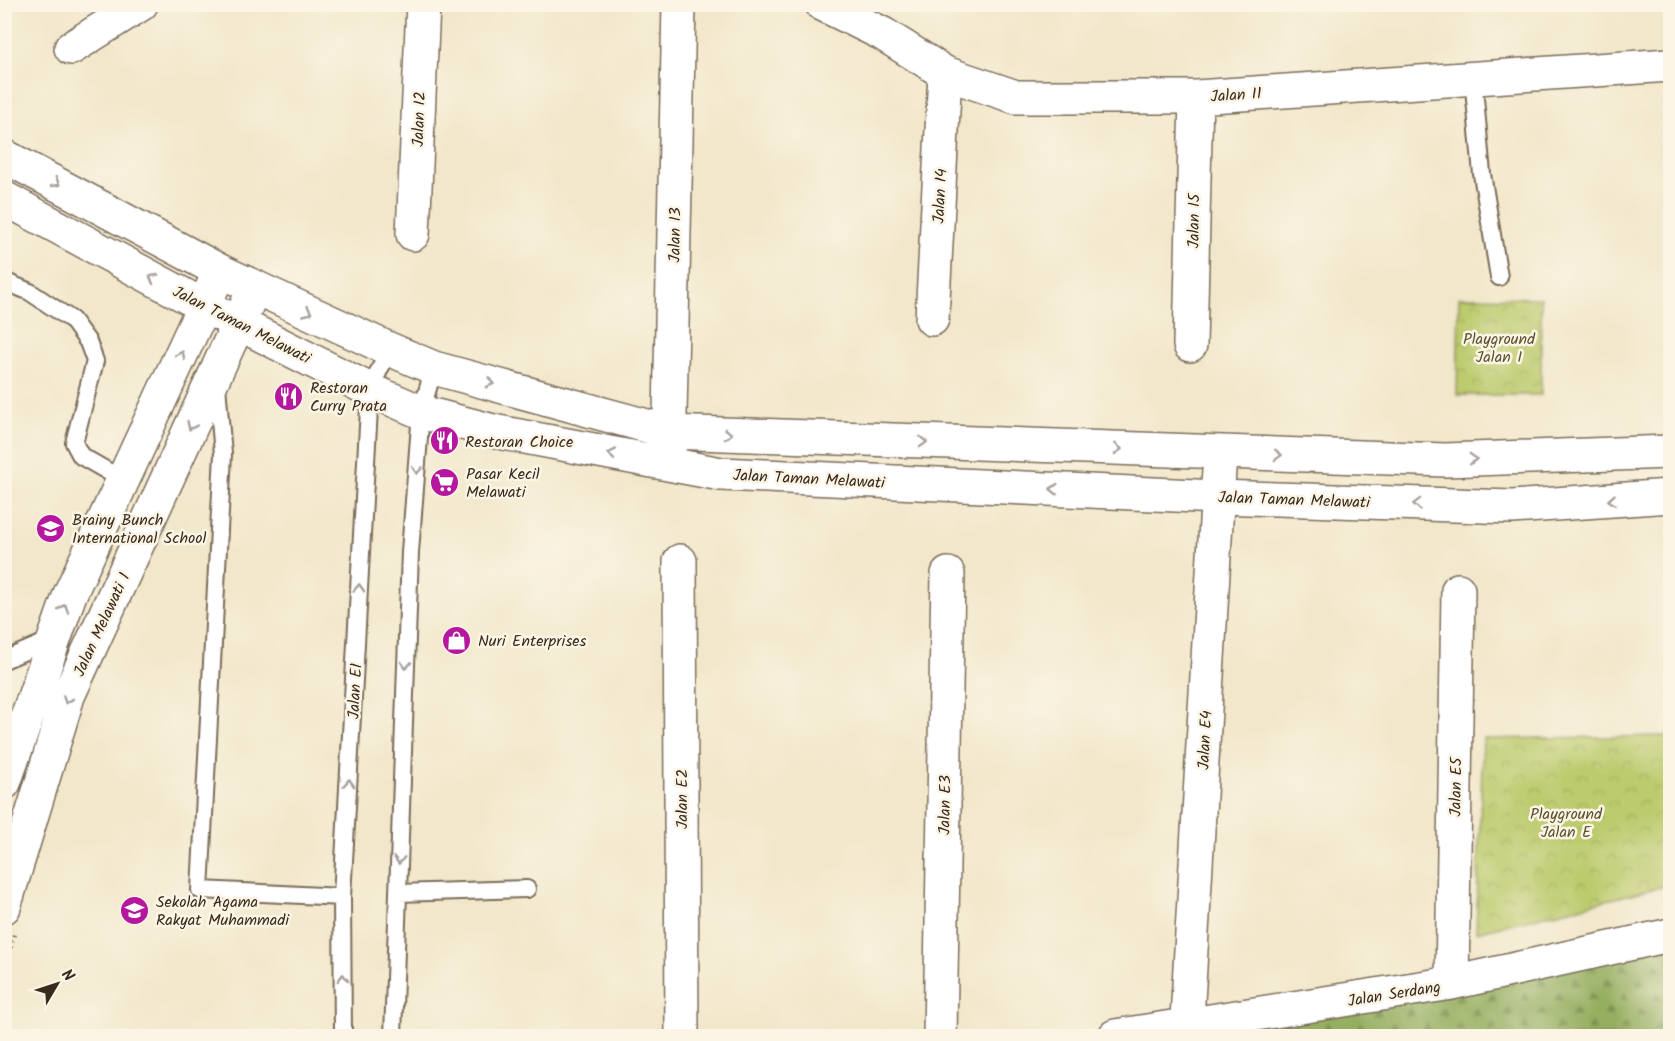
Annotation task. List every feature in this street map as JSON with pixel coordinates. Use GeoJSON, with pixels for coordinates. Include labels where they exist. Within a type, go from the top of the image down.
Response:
{"type":"FeatureCollection","features":[{"type":"Feature","properties":{"kind":"street"},"geometry":{"type":"LineString","coordinates":[[71,48],[141,4]]}},
{"type":"Feature","properties":{"kind":"street","name":"Jalan I2"},"geometry":{"type":"LineString","coordinates":[[413,234],[423,4]]}},
{"type":"Feature","properties":{"kind":"street","name":"Jalan I3"},"geometry":{"type":"LineString","coordinates":[[669,465],[679,4]]}},
{"type":"Feature","properties":{"kind":"street","name":"Jalan I1"},"geometry":{"type":"LineString","coordinates":[[822,4],[883,34],[945,73],[1016,97],[1196,96],[1671,65]]}},
{"type":"Feature","properties":{"kind":"street","name":"Jalan I4"},"geometry":{"type":"LineString","coordinates":[[932,319],[945,73]]}},
{"type":"Feature","properties":{"kind":"street","name":"Jalan I5"},"geometry":{"type":"LineString","coordinates":[[1190,345],[1196,96]]}},
{"type":"Feature","properties":{"kind":"street"},"geometry":{"type":"LineString","coordinates":[[4,156],[220,271],[388,349],[434,368],[669,432],[1445,460],[1671,452]]}},
{"type":"Feature","properties":{"kind":"street","name":"Jalan Taman Melawati"},"geometry":{"type":"LineString","coordinates":[[4,198],[204,306],[370,390],[421,412],[493,431],[669,465],[720,474],[1218,497],[1512,507],[1671,496]]}},
{"type":"Feature","properties":{"kind":"street","name":"Jalan Melawati 1"},"geometry":{"type":"LineString","coordinates":[[4,783],[70,594],[220,271]]}},
{"type":"Feature","properties":{"kind":"street","name":"Jalan Melawati 1"},"geometry":{"type":"LineString","coordinates":[[4,907],[68,696],[255,287]]}},
{"type":"Feature","properties":{"kind":"street","name":"Jalan E4"},"geometry":{"type":"LineString","coordinates":[[1187,1031],[1220,453]]}},
{"type":"Feature","properties":{"kind":"street","name":"Jalan E2"},"geometry":{"type":"LineString","coordinates":[[680,561],[682,1036]]}},
{"type":"Feature","properties":{"kind":"street","name":"Jalan E3"},"geometry":{"type":"LineString","coordinates":[[940,1036],[948,574]]}},
{"type":"Feature","properties":{"kind":"street","name":"Jalan E5"},"geometry":{"type":"LineString","coordinates":[[1452,984],[1458,590]]}},
{"type":"Feature","properties":{"kind":"street","name":"Jalan Serdang"},"geometry":{"type":"LineString","coordinates":[[1115,1036],[1187,1031],[1452,984],[1671,935]]}},
{"type":"Feature","properties":{"kind":"lane"},"geometry":{"type":"LineString","coordinates":[[1473,77],[1482,174],[1499,277]]}},
{"type":"Feature","properties":{"kind":"lane"},"geometry":{"type":"LineString","coordinates":[[4,281],[30,292],[72,320],[88,342],[95,361],[74,443],[81,456],[123,480]]}},
{"type":"Feature","properties":{"kind":"lane","name":"Jalan E1"},"geometry":{"type":"LineString","coordinates":[[343,1036],[342,897],[370,390],[388,349]]}},
{"type":"Feature","properties":{"kind":"lane"},"geometry":{"type":"LineString","coordinates":[[393,1036],[410,552],[421,412],[434,368]]}},
{"type":"Feature","properties":{"kind":"lane"},"geometry":{"type":"LineString","coordinates":[[215,373],[223,454],[200,890],[342,897]]}},
{"type":"Feature","properties":{"kind":"lane"},"geometry":{"type":"LineString","coordinates":[[4,660],[54,639]]}},
{"type":"Feature","properties":{"kind":"lane"},"geometry":{"type":"LineString","coordinates":[[398,893],[528,889]]}},
{"type":"Feature","properties":{"kind":"green space","name":"Playground Jalan I"},"geometry":{"type":"Polygon","coordinates":[[[1459,297],[1541,298],[1541,395],[1457,395],[1459,297]]]}},
{"type":"Feature","properties":{"kind":"green space","name":"Playground Jalan E"},"geometry":{"type":"Polygon","coordinates":[[[1670,736],[1670,825],[1665,886],[1476,932],[1483,739],[1670,736]]]}},
{"type":"Feature","properties":{"kind":"green space"},"geometry":{"type":"Polygon","coordinates":[[[1670,936],[1670,1036],[1214,1036],[1670,936]]]}},
{"type":"Feature","properties":{"kind":"place","name":"Restoran Curry Prata"},"geometry":{"type":"Point","coordinates":[289,396]}},
{"type":"Feature","properties":{"kind":"place","name":"Restoran Choice"},"geometry":{"type":"Point","coordinates":[444,441]}},
{"type":"Feature","properties":{"kind":"place","name":"Pasar Kecil Melawati"},"geometry":{"type":"Point","coordinates":[445,482]}},
{"type":"Feature","properties":{"kind":"place","name":"Brainy Bunch International School"},"geometry":{"type":"Point","coordinates":[51,528]}},
{"type":"Feature","properties":{"kind":"place","name":"Nuri Enterprises"},"geometry":{"type":"Point","coordinates":[457,640]}},
{"type":"Feature","properties":{"kind":"place","name":"Sekolah Agama Rakyat Muhammadi"},"geometry":{"type":"Point","coordinates":[135,910]}}]}
